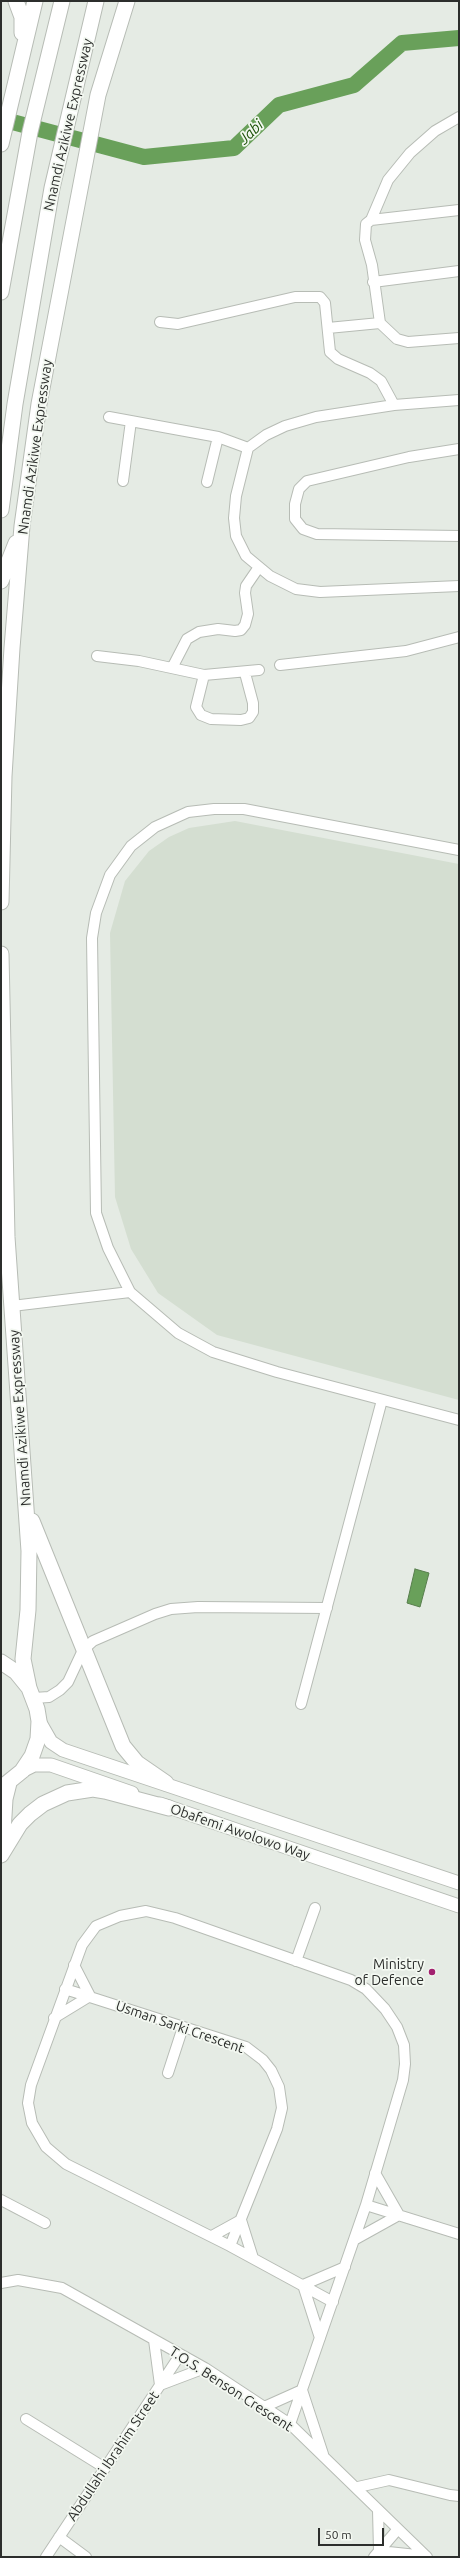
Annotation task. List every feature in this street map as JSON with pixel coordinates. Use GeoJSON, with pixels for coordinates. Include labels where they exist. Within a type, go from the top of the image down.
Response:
{"type":"FeatureCollection","features":[{"type":"Feature","properties":{"kind":"highway"},"geometry":{"type":"LineString","coordinates":[[16,1],[22,17],[22,53]]}},
{"type":"Feature","properties":{"kind":"highway"},"geometry":{"type":"LineString","coordinates":[[1,144],[16,75],[35,1]]}},
{"type":"Feature","properties":{"kind":"highway"},"geometry":{"type":"LineString","coordinates":[[1,292],[20,180],[62,1]]}},
{"type":"Feature","properties":{"kind":"highway","name":"Nnamdi Azikiwe Expressway"},"geometry":{"type":"LineString","coordinates":[[1,510],[15,404],[52,188],[74,88],[96,1]]}},
{"type":"Feature","properties":{"kind":"highway","name":"Nnamdi Azikiwe Expressway"},"geometry":{"type":"LineString","coordinates":[[1,902],[4,776],[22,526],[39,404],[78,194],[98,95],[126,1]]}},
{"type":"Feature","properties":{"kind":"highway"},"geometry":{"type":"LineString","coordinates":[[1,581],[22,526]]}},
{"type":"Feature","properties":{"kind":"highway","name":"Nnamdi Azikiwe Expressway"},"geometry":{"type":"LineString","coordinates":[[1,954],[7,1237],[26,1492],[29,1586],[23,1659],[39,1722],[38,1739],[32,1756],[22,1771],[5,1786]]}},
{"type":"Feature","properties":{"kind":"highway"},"geometry":{"type":"LineString","coordinates":[[1,1206],[7,1237]]}},
{"type":"Feature","properties":{"kind":"highway"},"geometry":{"type":"LineString","coordinates":[[26,1492],[36,1532],[123,1746],[137,1763],[166,1783]]}},
{"type":"Feature","properties":{"kind":"highway"},"geometry":{"type":"LineString","coordinates":[[1,1662],[16,1672],[31,1693]]}},
{"type":"Feature","properties":{"kind":"highway"},"geometry":{"type":"LineString","coordinates":[[1,1854],[5,1786]]}},
{"type":"Feature","properties":{"kind":"highway"},"geometry":{"type":"LineString","coordinates":[[1,1854],[20,1824],[30,1814],[43,1804],[81,1790],[105,1791],[169,1808]]}},
{"type":"Feature","properties":{"kind":"main road","name":"Obafemi Awolowo Way"},"geometry":{"type":"LineString","coordinates":[[39,1722],[51,1742],[63,1750],[166,1783],[459,1883]]}},
{"type":"Feature","properties":{"kind":"main road","name":"Obafemi Awolowo Way"},"geometry":{"type":"LineString","coordinates":[[22,1771],[34,1765],[51,1765],[117,1786],[169,1808],[459,1906]]}},
{"type":"Feature","properties":{"kind":"street"},"geometry":{"type":"LineString","coordinates":[[459,117],[435,130],[410,153],[388,180],[371,220],[366,224],[365,240],[372,265],[380,323],[397,339],[408,342],[459,338]]}},
{"type":"Feature","properties":{"kind":"street"},"geometry":{"type":"LineString","coordinates":[[371,220],[459,210]]}},
{"type":"Feature","properties":{"kind":"street"},"geometry":{"type":"LineString","coordinates":[[374,282],[459,271]]}},
{"type":"Feature","properties":{"kind":"street"},"geometry":{"type":"LineString","coordinates":[[160,322],[178,324],[295,297],[320,297],[325,303],[330,352],[338,359],[370,373],[381,381],[394,405]]}},
{"type":"Feature","properties":{"kind":"street"},"geometry":{"type":"LineString","coordinates":[[328,328],[380,323]]}},
{"type":"Feature","properties":{"kind":"street"},"geometry":{"type":"LineString","coordinates":[[459,400],[394,405],[316,417],[285,426],[266,435],[248,448],[236,496],[234,518],[236,536],[246,556],[270,576],[296,589],[320,592],[459,586]]}},
{"type":"Feature","properties":{"kind":"street"},"geometry":{"type":"LineString","coordinates":[[109,416],[218,437],[248,448]]}},
{"type":"Feature","properties":{"kind":"street"},"geometry":{"type":"LineString","coordinates":[[123,482],[131,421]]}},
{"type":"Feature","properties":{"kind":"street"},"geometry":{"type":"LineString","coordinates":[[207,482],[218,437]]}},
{"type":"Feature","properties":{"kind":"street"},"geometry":{"type":"LineString","coordinates":[[459,449],[409,457],[307,481],[298,489],[294,504],[295,520],[303,529],[316,534],[459,536]]}},
{"type":"Feature","properties":{"kind":"street"},"geometry":{"type":"LineString","coordinates":[[172,668],[187,640],[199,632],[241,630],[245,625],[248,614],[245,593],[246,586],[259,567]]}},
{"type":"Feature","properties":{"kind":"street"},"geometry":{"type":"LineString","coordinates":[[280,665],[406,651],[459,637]]}},
{"type":"Feature","properties":{"kind":"street"},"geometry":{"type":"LineString","coordinates":[[97,656],[172,668],[204,675],[259,670]]}},
{"type":"Feature","properties":{"kind":"street"},"geometry":{"type":"LineString","coordinates":[[204,675],[196,707],[201,715],[211,719],[240,720],[249,718],[253,712],[253,703],[245,672]]}},
{"type":"Feature","properties":{"kind":"street"},"geometry":{"type":"LineString","coordinates":[[459,850],[231,808],[188,812],[155,827],[131,846],[110,875],[96,913],[92,938],[96,1213],[108,1248],[130,1292],[178,1333],[213,1352],[277,1372],[459,1420]]}},
{"type":"Feature","properties":{"kind":"street"},"geometry":{"type":"LineString","coordinates":[[12,1306],[130,1292]]}},
{"type":"Feature","properties":{"kind":"street"},"geometry":{"type":"LineString","coordinates":[[301,1704],[382,1400]]}},
{"type":"Feature","properties":{"kind":"street"},"geometry":{"type":"LineString","coordinates":[[31,1693],[49,1697],[60,1690],[68,1682],[83,1650],[101,1635],[171,1609],[220,1606],[327,1608]]}},
{"type":"Feature","properties":{"kind":"street"},"geometry":{"type":"LineString","coordinates":[[296,1961],[315,1908]]}},
{"type":"Feature","properties":{"kind":"street"},"geometry":{"type":"LineString","coordinates":[[290,2424],[333,2302],[366,2205],[403,2080],[404,2045],[397,2027],[385,2009],[366,1989],[351,1980],[175,1918],[146,1911],[120,1916],[96,1926],[82,1945],[54,2018],[31,2085],[28,2103],[32,2123],[46,2147],[66,2164],[212,2236],[333,2302]]}},
{"type":"Feature","properties":{"kind":"street"},"geometry":{"type":"LineString","coordinates":[[54,2018],[90,1996],[74,1965]]}},
{"type":"Feature","properties":{"kind":"street","name":"Usman Sarki Crescent"},"geometry":{"type":"LineString","coordinates":[[65,1989],[246,2047],[263,2060],[279,2087],[282,2108],[277,2129],[230,2246]]}},
{"type":"Feature","properties":{"kind":"street"},"geometry":{"type":"LineString","coordinates":[[168,2073],[183,2027]]}},
{"type":"Feature","properties":{"kind":"street"},"geometry":{"type":"LineString","coordinates":[[375,2174],[399,2215]]}},
{"type":"Feature","properties":{"kind":"street"},"geometry":{"type":"LineString","coordinates":[[1,2200],[44,2222]]}},
{"type":"Feature","properties":{"kind":"street"},"geometry":{"type":"LineString","coordinates":[[366,2205],[459,2234]]}},
{"type":"Feature","properties":{"kind":"street"},"geometry":{"type":"LineString","coordinates":[[354,2240],[399,2215]]}},
{"type":"Feature","properties":{"kind":"street"},"geometry":{"type":"LineString","coordinates":[[212,2236],[241,2220],[253,2258]]}},
{"type":"Feature","properties":{"kind":"street"},"geometry":{"type":"LineString","coordinates":[[303,2285],[345,2267]]}},
{"type":"Feature","properties":{"kind":"street","name":"T.O.S. Benson Crescent"},"geometry":{"type":"LineString","coordinates":[[1,2283],[18,2280],[62,2288],[205,2368],[290,2424],[358,2488],[378,2510],[427,2557]]}},
{"type":"Feature","properties":{"kind":"street"},"geometry":{"type":"LineString","coordinates":[[303,2285],[320,2338]]}},
{"type":"Feature","properties":{"kind":"street"},"geometry":{"type":"LineString","coordinates":[[154,2340],[160,2385],[205,2368]]}},
{"type":"Feature","properties":{"kind":"street","name":"Abdullahi Ibrahim Street"},"geometry":{"type":"LineString","coordinates":[[46,2557],[180,2355]]}},
{"type":"Feature","properties":{"kind":"street"},"geometry":{"type":"LineString","coordinates":[[264,2407],[302,2390]]}},
{"type":"Feature","properties":{"kind":"street"},"geometry":{"type":"LineString","coordinates":[[302,2390],[324,2456]]}},
{"type":"Feature","properties":{"kind":"street"},"geometry":{"type":"LineString","coordinates":[[26,2418],[105,2468]]}},
{"type":"Feature","properties":{"kind":"street"},"geometry":{"type":"LineString","coordinates":[[358,2488],[389,2480],[459,2496]]}},
{"type":"Feature","properties":{"kind":"street"},"geometry":{"type":"LineString","coordinates":[[377,2554],[378,2510]]}},
{"type":"Feature","properties":{"kind":"street"},"geometry":{"type":"LineString","coordinates":[[377,2554],[398,2529]]}},
{"type":"Feature","properties":{"kind":"street"},"geometry":{"type":"LineString","coordinates":[[59,2537],[86,2557]]}},
{"type":"Feature","properties":{"kind":"street"},"geometry":{"type":"LineString","coordinates":[[377,2554],[427,2557]]}},
{"type":"Feature","properties":{"kind":"shaded area"},"geometry":{"type":"Polygon","coordinates":[[[235,821],[459,864],[459,1400],[217,1335],[158,1293],[131,1249],[115,1197],[110,933],[125,881],[149,851],[169,837],[189,828],[235,821]]]}},
{"type":"Feature","properties":{"kind":"shaded area"},"geometry":{"type":"Polygon","coordinates":[[[415,1569],[429,1573],[420,1607],[407,1603],[415,1569]]]}},
{"type":"Feature","properties":{"kind":"waterway","name":"Jabi"},"geometry":{"type":"LineString","coordinates":[[1,119],[144,157],[234,148],[279,105],[354,85],[402,43],[459,38]]}},
{"type":"Feature","properties":{"kind":"place","name":"Ministry of Defence"},"geometry":{"type":"Point","coordinates":[432,1972]}}]}
